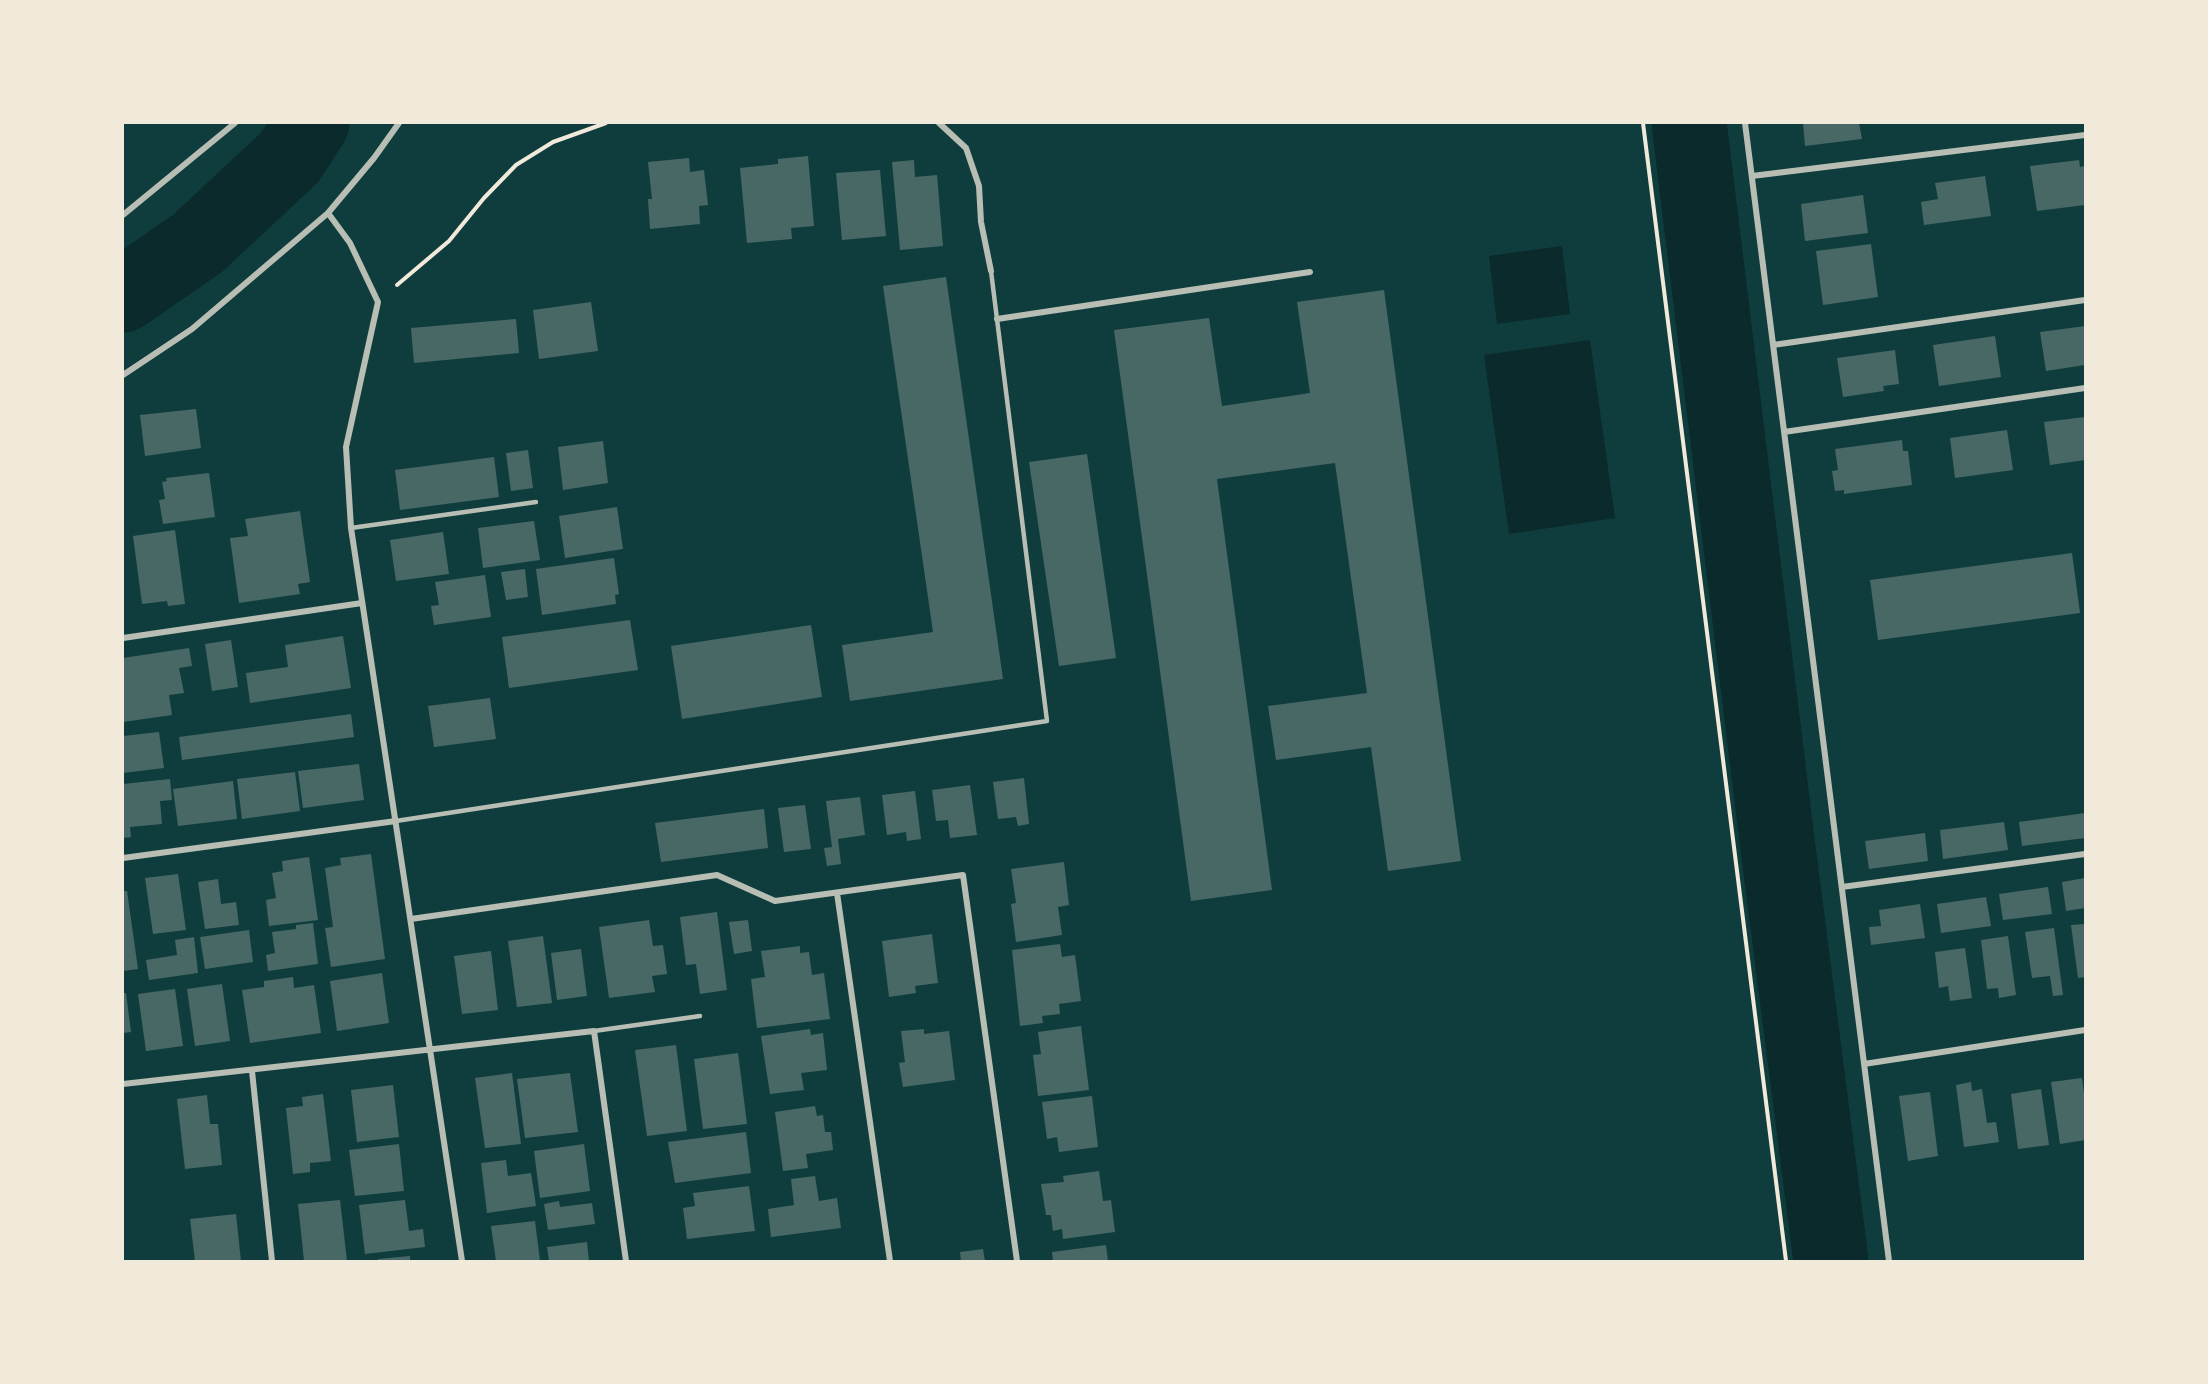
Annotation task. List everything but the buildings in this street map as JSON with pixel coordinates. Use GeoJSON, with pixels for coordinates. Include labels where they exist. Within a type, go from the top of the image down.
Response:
{"type":"FeatureCollection","features":[{"type":"Feature","properties":{"kind":"street"},"geometry":{"type":"LineString","coordinates":[[123,215],[235,123]]}},
{"type":"Feature","properties":{"kind":"street"},"geometry":{"type":"LineString","coordinates":[[123,375],[192,329],[328,213],[374,158],[399,123]]}},
{"type":"Feature","properties":{"kind":"street"},"geometry":{"type":"LineString","coordinates":[[939,123],[966,148],[979,186],[981,222],[991,271]]}},
{"type":"Feature","properties":{"kind":"street"},"geometry":{"type":"LineString","coordinates":[[1745,123],[1889,1261]]}},
{"type":"Feature","properties":{"kind":"street"},"geometry":{"type":"LineString","coordinates":[[1752,176],[2085,135]]}},
{"type":"Feature","properties":{"kind":"street"},"geometry":{"type":"LineString","coordinates":[[328,213],[350,243],[378,302],[346,447],[351,528],[462,1261]]}},
{"type":"Feature","properties":{"kind":"street"},"geometry":{"type":"LineString","coordinates":[[997,319],[1310,273]]}},
{"type":"Feature","properties":{"kind":"street"},"geometry":{"type":"LineString","coordinates":[[1773,345],[2085,300]]}},
{"type":"Feature","properties":{"kind":"street"},"geometry":{"type":"LineString","coordinates":[[1784,432],[2085,388]]}},
{"type":"Feature","properties":{"kind":"street"},"geometry":{"type":"LineString","coordinates":[[123,638],[362,603]]}},
{"type":"Feature","properties":{"kind":"street"},"geometry":{"type":"LineString","coordinates":[[123,858],[396,821]]}},
{"type":"Feature","properties":{"kind":"street"},"geometry":{"type":"LineString","coordinates":[[1842,887],[2085,854]]}},
{"type":"Feature","properties":{"kind":"street"},"geometry":{"type":"LineString","coordinates":[[411,919],[717,875],[775,901],[963,875],[1017,1261]]}},
{"type":"Feature","properties":{"kind":"street"},"geometry":{"type":"LineString","coordinates":[[837,893],[890,1261]]}},
{"type":"Feature","properties":{"kind":"street"},"geometry":{"type":"LineString","coordinates":[[1864,1064],[2085,1030]]}},
{"type":"Feature","properties":{"kind":"street"},"geometry":{"type":"LineString","coordinates":[[123,1084],[594,1031],[626,1261]]}},
{"type":"Feature","properties":{"kind":"street"},"geometry":{"type":"LineString","coordinates":[[252,1071],[272,1261]]}},
{"type":"Feature","properties":{"kind":"lane"},"geometry":{"type":"LineString","coordinates":[[396,821],[1047,721],[991,271]]}},
{"type":"Feature","properties":{"kind":"lane"},"geometry":{"type":"LineString","coordinates":[[351,528],[536,502]]}},
{"type":"Feature","properties":{"kind":"lane"},"geometry":{"type":"LineString","coordinates":[[594,1031],[699,1016]]}},
{"type":"Feature","properties":{"kind":"path"},"geometry":{"type":"LineString","coordinates":[[378,302],[449,241],[484,198],[516,165],[553,142],[606,123]]}},
{"type":"Feature","properties":{"kind":"path"},"geometry":{"type":"LineString","coordinates":[[1643,123],[1786,1261]]}},
{"type":"Feature","properties":{"kind":"water"},"geometry":{"type":"Polygon","coordinates":[[[1562,246],[1570,314],[1497,324],[1489,256],[1562,246]]]}},
{"type":"Feature","properties":{"kind":"water"},"geometry":{"type":"Polygon","coordinates":[[[1590,340],[1615,518],[1509,534],[1484,355],[1590,340]]]}},
{"type":"Feature","properties":{"kind":"waterway"},"geometry":{"type":"LineString","coordinates":[[123,295],[198,243],[290,157],[312,123]]}},
{"type":"Feature","properties":{"kind":"waterway"},"geometry":{"type":"LineString","coordinates":[[1689,123],[1831,1261]]}}]}
